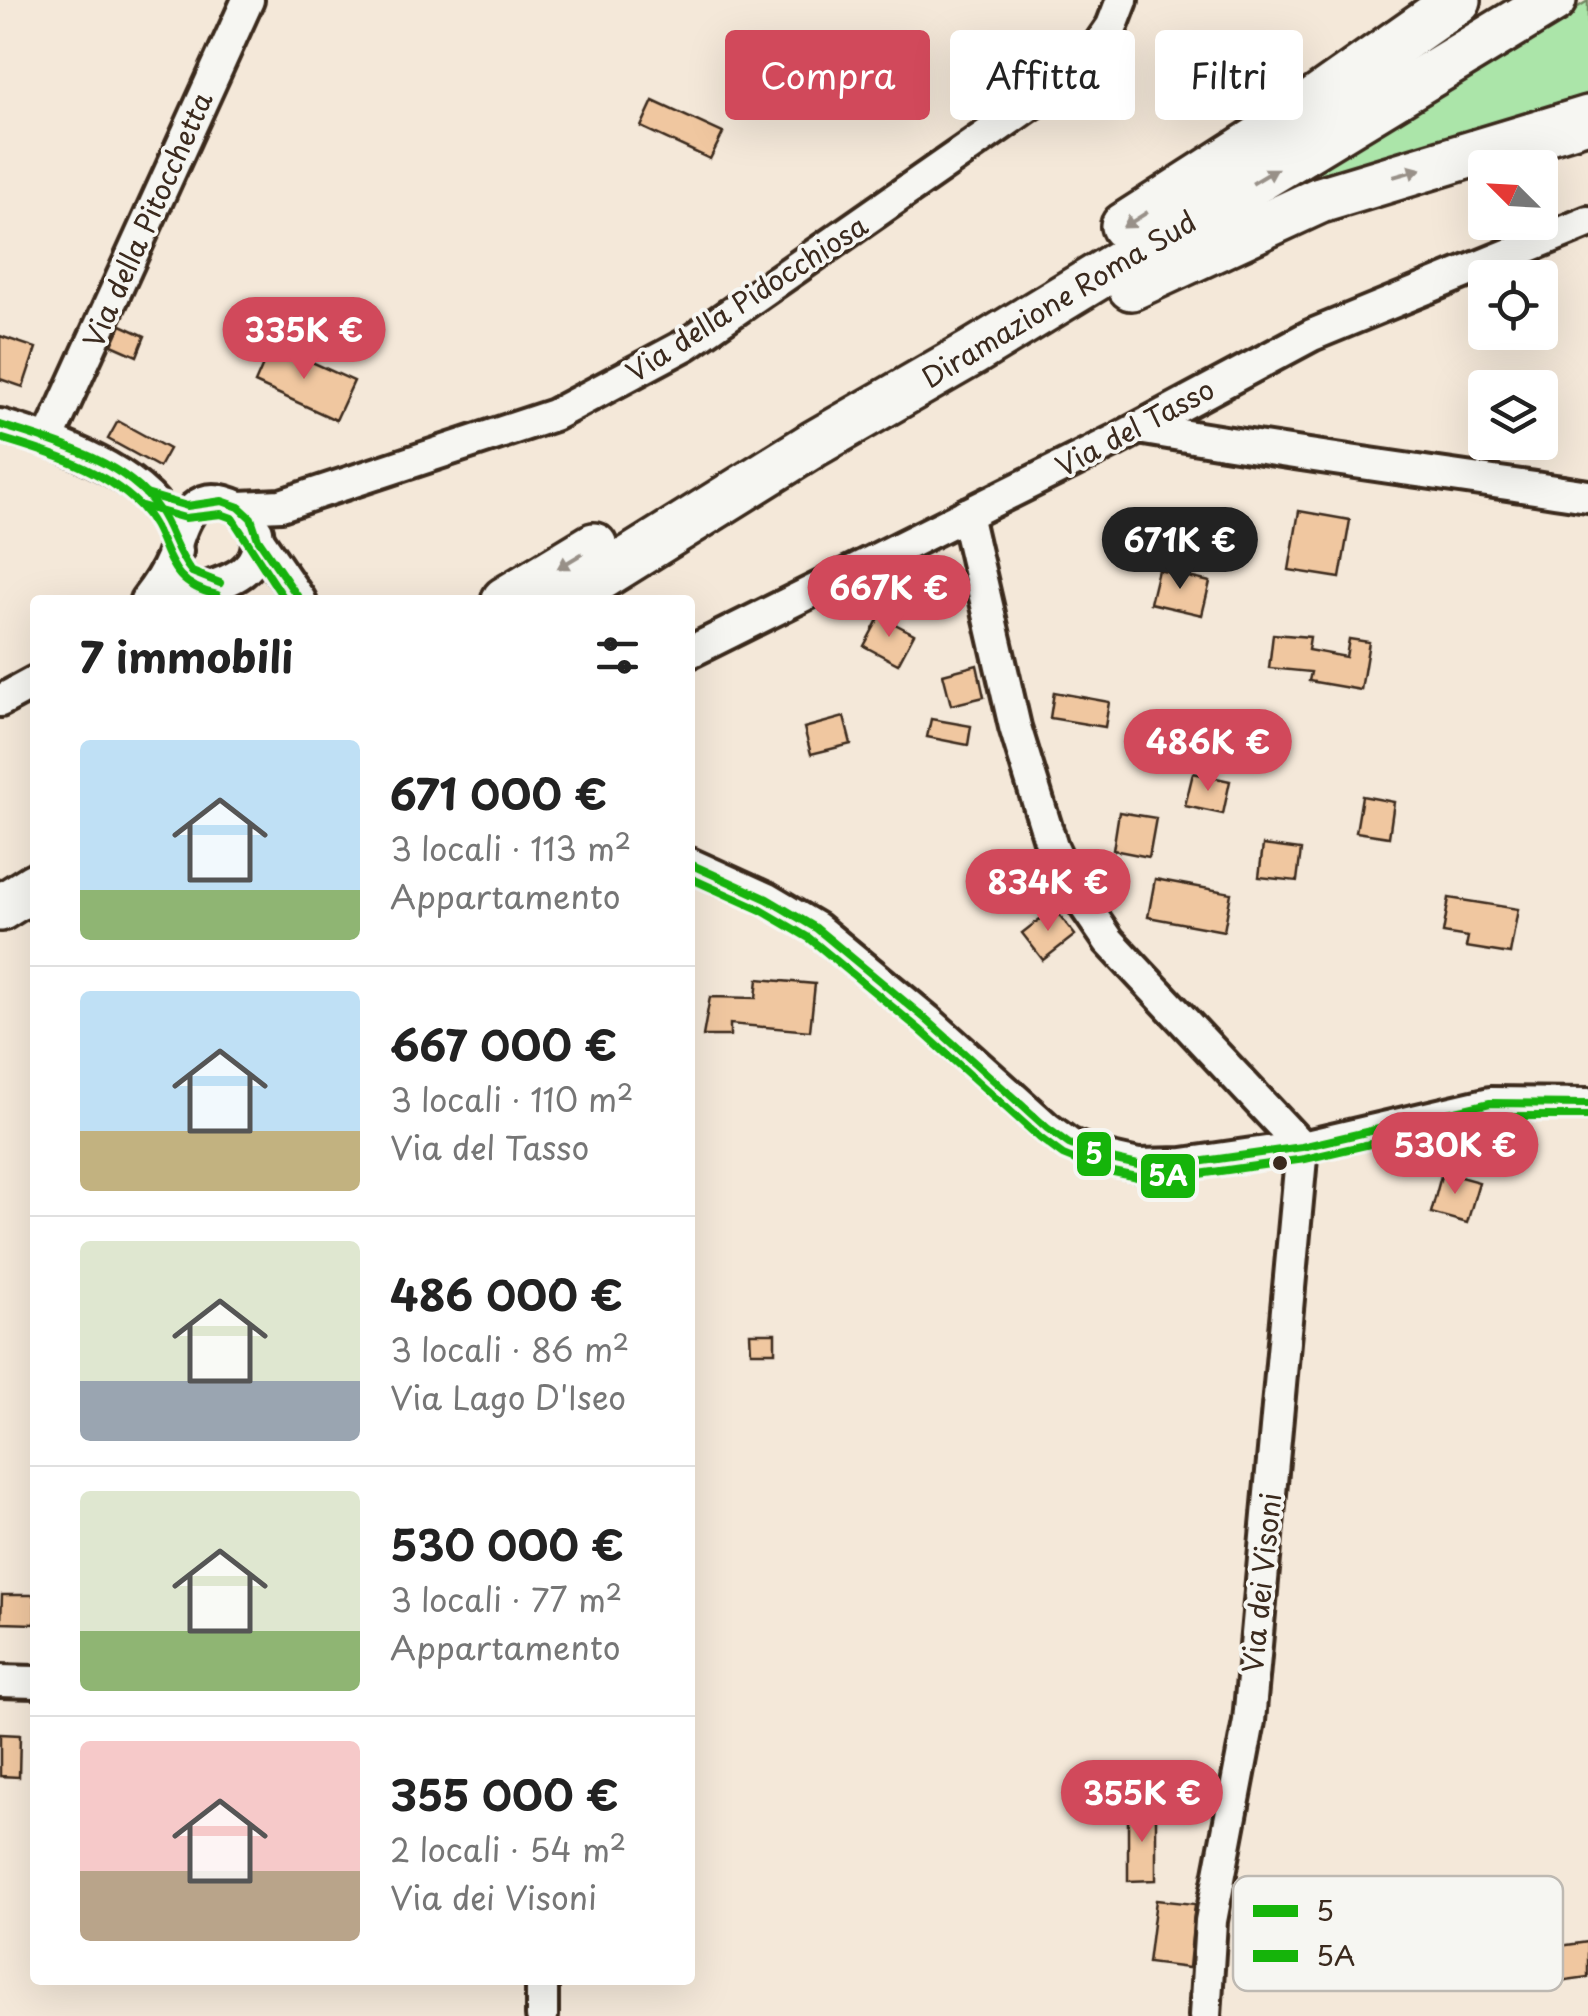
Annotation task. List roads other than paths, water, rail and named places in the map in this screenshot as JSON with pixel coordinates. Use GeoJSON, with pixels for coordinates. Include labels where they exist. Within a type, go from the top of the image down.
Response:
{"type":"FeatureCollection","features":[{"type":"Feature","properties":{"kind":"highway"},"geometry":{"type":"LineString","coordinates":[[1332,88],[1431,0]]}},
{"type":"Feature","properties":{"kind":"highway"},"geometry":{"type":"LineString","coordinates":[[1332,88],[1458,0]]}},
{"type":"Feature","properties":{"kind":"highway","name":"Diramazione Roma Sud"},"geometry":{"type":"LineString","coordinates":[[572,595],[814,444],[972,353],[1553,0]]}},
{"type":"Feature","properties":{"kind":"highway","name":"Diramazione Roma Sud"},"geometry":{"type":"LineString","coordinates":[[513,595],[950,336],[1217,168],[1332,88]]}},
{"type":"Feature","properties":{"kind":"highway"},"geometry":{"type":"LineString","coordinates":[[972,353],[1061,320],[1320,200],[1588,119]]}},
{"type":"Feature","properties":{"kind":"highway"},"geometry":{"type":"LineString","coordinates":[[0,908],[30,889]]}},
{"type":"Feature","properties":{"kind":"highway"},"geometry":{"type":"LineString","coordinates":[[0,943],[30,925]]}},
{"type":"Feature","properties":{"kind":"street","name":"Via della Pitocchetta"},"geometry":{"type":"LineString","coordinates":[[48,440],[248,0]]}},
{"type":"Feature","properties":{"kind":"street","name":"Via della Pidocchiosa"},"geometry":{"type":"LineString","coordinates":[[239,507],[268,507],[308,496],[554,415],[698,337],[1031,104],[1094,52],[1112,26],[1122,0]]}},
{"type":"Feature","properties":{"kind":"street","name":"Via del Tasso"},"geometry":{"type":"LineString","coordinates":[[695,650],[1139,428],[1312,335],[1588,222]]}},
{"type":"Feature","properties":{"kind":"street"},"geometry":{"type":"LineString","coordinates":[[0,425],[48,440],[99,464],[146,494],[196,507],[222,501],[239,507],[251,518],[258,539],[296,595]]}},
{"type":"Feature","properties":{"kind":"street"},"geometry":{"type":"LineString","coordinates":[[1139,428],[1292,455],[1408,468],[1588,496]]}},
{"type":"Feature","properties":{"kind":"street"},"geometry":{"type":"LineString","coordinates":[[146,494],[168,522],[189,572],[198,578],[228,581],[270,580],[293,595]]}},
{"type":"Feature","properties":{"kind":"street","name":"Via della Pidocchiosa"},"geometry":{"type":"LineString","coordinates":[[258,539],[274,516],[308,496]]}},
{"type":"Feature","properties":{"kind":"street"},"geometry":{"type":"LineString","coordinates":[[149,595],[164,574],[182,522],[196,507]]}},
{"type":"Feature","properties":{"kind":"street"},"geometry":{"type":"LineString","coordinates":[[966,514],[1015,727],[1052,847],[1068,881],[1109,941],[1302,1147]]}},
{"type":"Feature","properties":{"kind":"street"},"geometry":{"type":"LineString","coordinates":[[186,595],[228,581],[253,562],[258,539]]}},
{"type":"Feature","properties":{"kind":"street"},"geometry":{"type":"LineString","coordinates":[[0,700],[30,685]]}},
{"type":"Feature","properties":{"kind":"street"},"geometry":{"type":"LineString","coordinates":[[695,866],[780,906],[816,928],[1047,1128],[1086,1152],[1138,1165],[1172,1165],[1302,1147],[1490,1103],[1588,1104]]}},
{"type":"Feature","properties":{"kind":"street","name":"Via dei Visoni"},"geometry":{"type":"LineString","coordinates":[[1205,2016],[1210,1921],[1249,1722],[1302,1147]]}},
{"type":"Feature","properties":{"kind":"street"},"geometry":{"type":"LineString","coordinates":[[0,1681],[30,1682]]}},
{"type":"Feature","properties":{"kind":"street"},"geometry":{"type":"LineString","coordinates":[[542,1985],[542,2016]]}}]}
